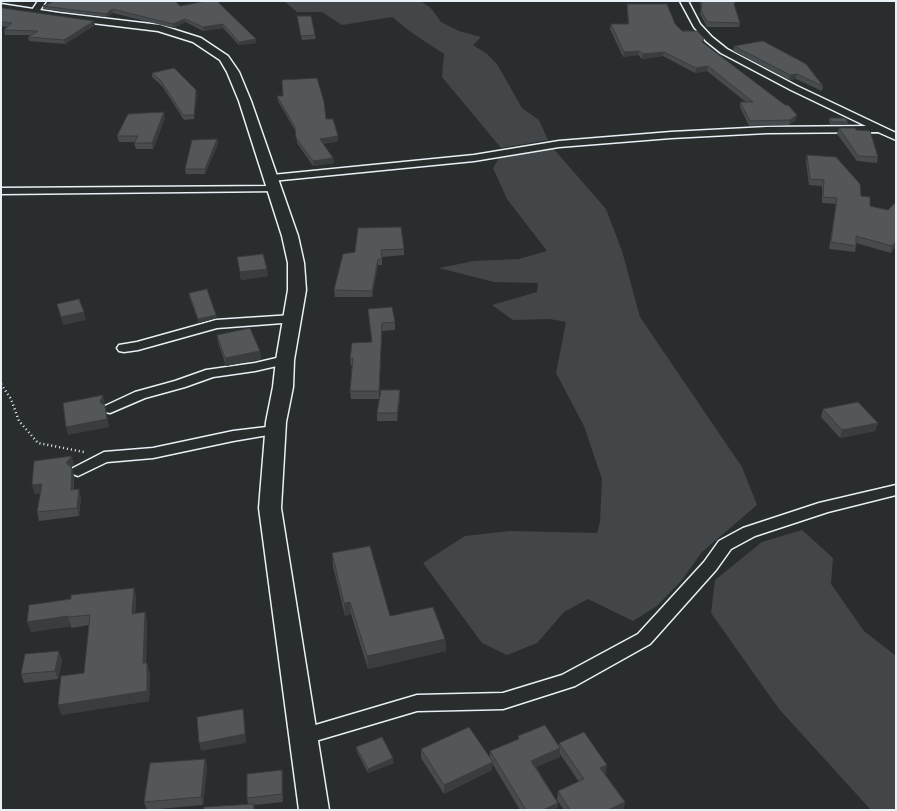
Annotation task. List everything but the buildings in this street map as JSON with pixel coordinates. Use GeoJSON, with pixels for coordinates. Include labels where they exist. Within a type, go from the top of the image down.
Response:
{"type":"FeatureCollection","features":[{"type":"Feature","properties":{"kind":"street"},"geometry":{"type":"LineString","coordinates":[[684,1],[697,25],[716,46],[741,62],[896,137]]}},
{"type":"Feature","properties":{"kind":"street"},"geometry":{"type":"LineString","coordinates":[[1,7],[38,7],[160,28],[197,40],[224,58],[233,72],[273,184],[290,236],[296,263],[297,290],[285,360],[283,387],[275,430],[270,508],[302,737],[314,810]]}},
{"type":"Feature","properties":{"kind":"street"},"geometry":{"type":"LineString","coordinates":[[1,191],[273,184],[474,158],[559,144],[759,130],[880,129]]}},
{"type":"Feature","properties":{"kind":"street"},"geometry":{"type":"LineString","coordinates":[[124,348],[138,346],[216,324],[292,319]]}},
{"type":"Feature","properties":{"kind":"street"},"geometry":{"type":"LineString","coordinates":[[110,410],[140,395],[180,384],[211,373],[255,367],[285,360]]}},
{"type":"Feature","properties":{"kind":"street"},"geometry":{"type":"LineString","coordinates":[[78,471],[104,457],[140,455],[233,436],[275,430]]}},
{"type":"Feature","properties":{"kind":"street"},"geometry":{"type":"LineString","coordinates":[[302,737],[417,703],[503,701],[568,681],[644,639],[710,566],[725,545],[749,532],[818,509],[896,490]]}},
{"type":"Feature","properties":{"kind":"path"},"geometry":{"type":"LineString","coordinates":[[1,384],[11,399],[19,421],[38,443],[74,449],[104,457]]}},
{"type":"Feature","properties":{"kind":"shaded area"},"geometry":{"type":"Polygon","coordinates":[[[284,1],[420,1],[430,7],[441,22],[459,31],[481,37],[473,45],[487,54],[497,64],[522,108],[539,120],[548,140],[501,148],[442,77],[444,54],[412,33],[392,17],[342,25],[322,12],[297,12],[284,1]]]}},
{"type":"Feature","properties":{"kind":"shaded area"},"geometry":{"type":"Polygon","coordinates":[[[552,147],[606,209],[622,251],[640,317],[742,467],[757,505],[702,552],[682,580],[657,606],[633,621],[588,599],[564,612],[537,643],[507,655],[482,643],[423,563],[465,536],[510,531],[597,533],[600,522],[602,479],[584,426],[556,373],[566,322],[550,319],[513,320],[492,305],[537,292],[538,283],[494,282],[439,268],[474,261],[519,259],[547,251],[507,199],[493,168],[500,156],[552,147]]]}},
{"type":"Feature","properties":{"kind":"shaded area"},"geometry":{"type":"Polygon","coordinates":[[[802,530],[833,558],[831,584],[864,631],[896,656],[896,810],[871,810],[779,709],[711,613],[715,580],[762,542],[802,530]]]}}]}
